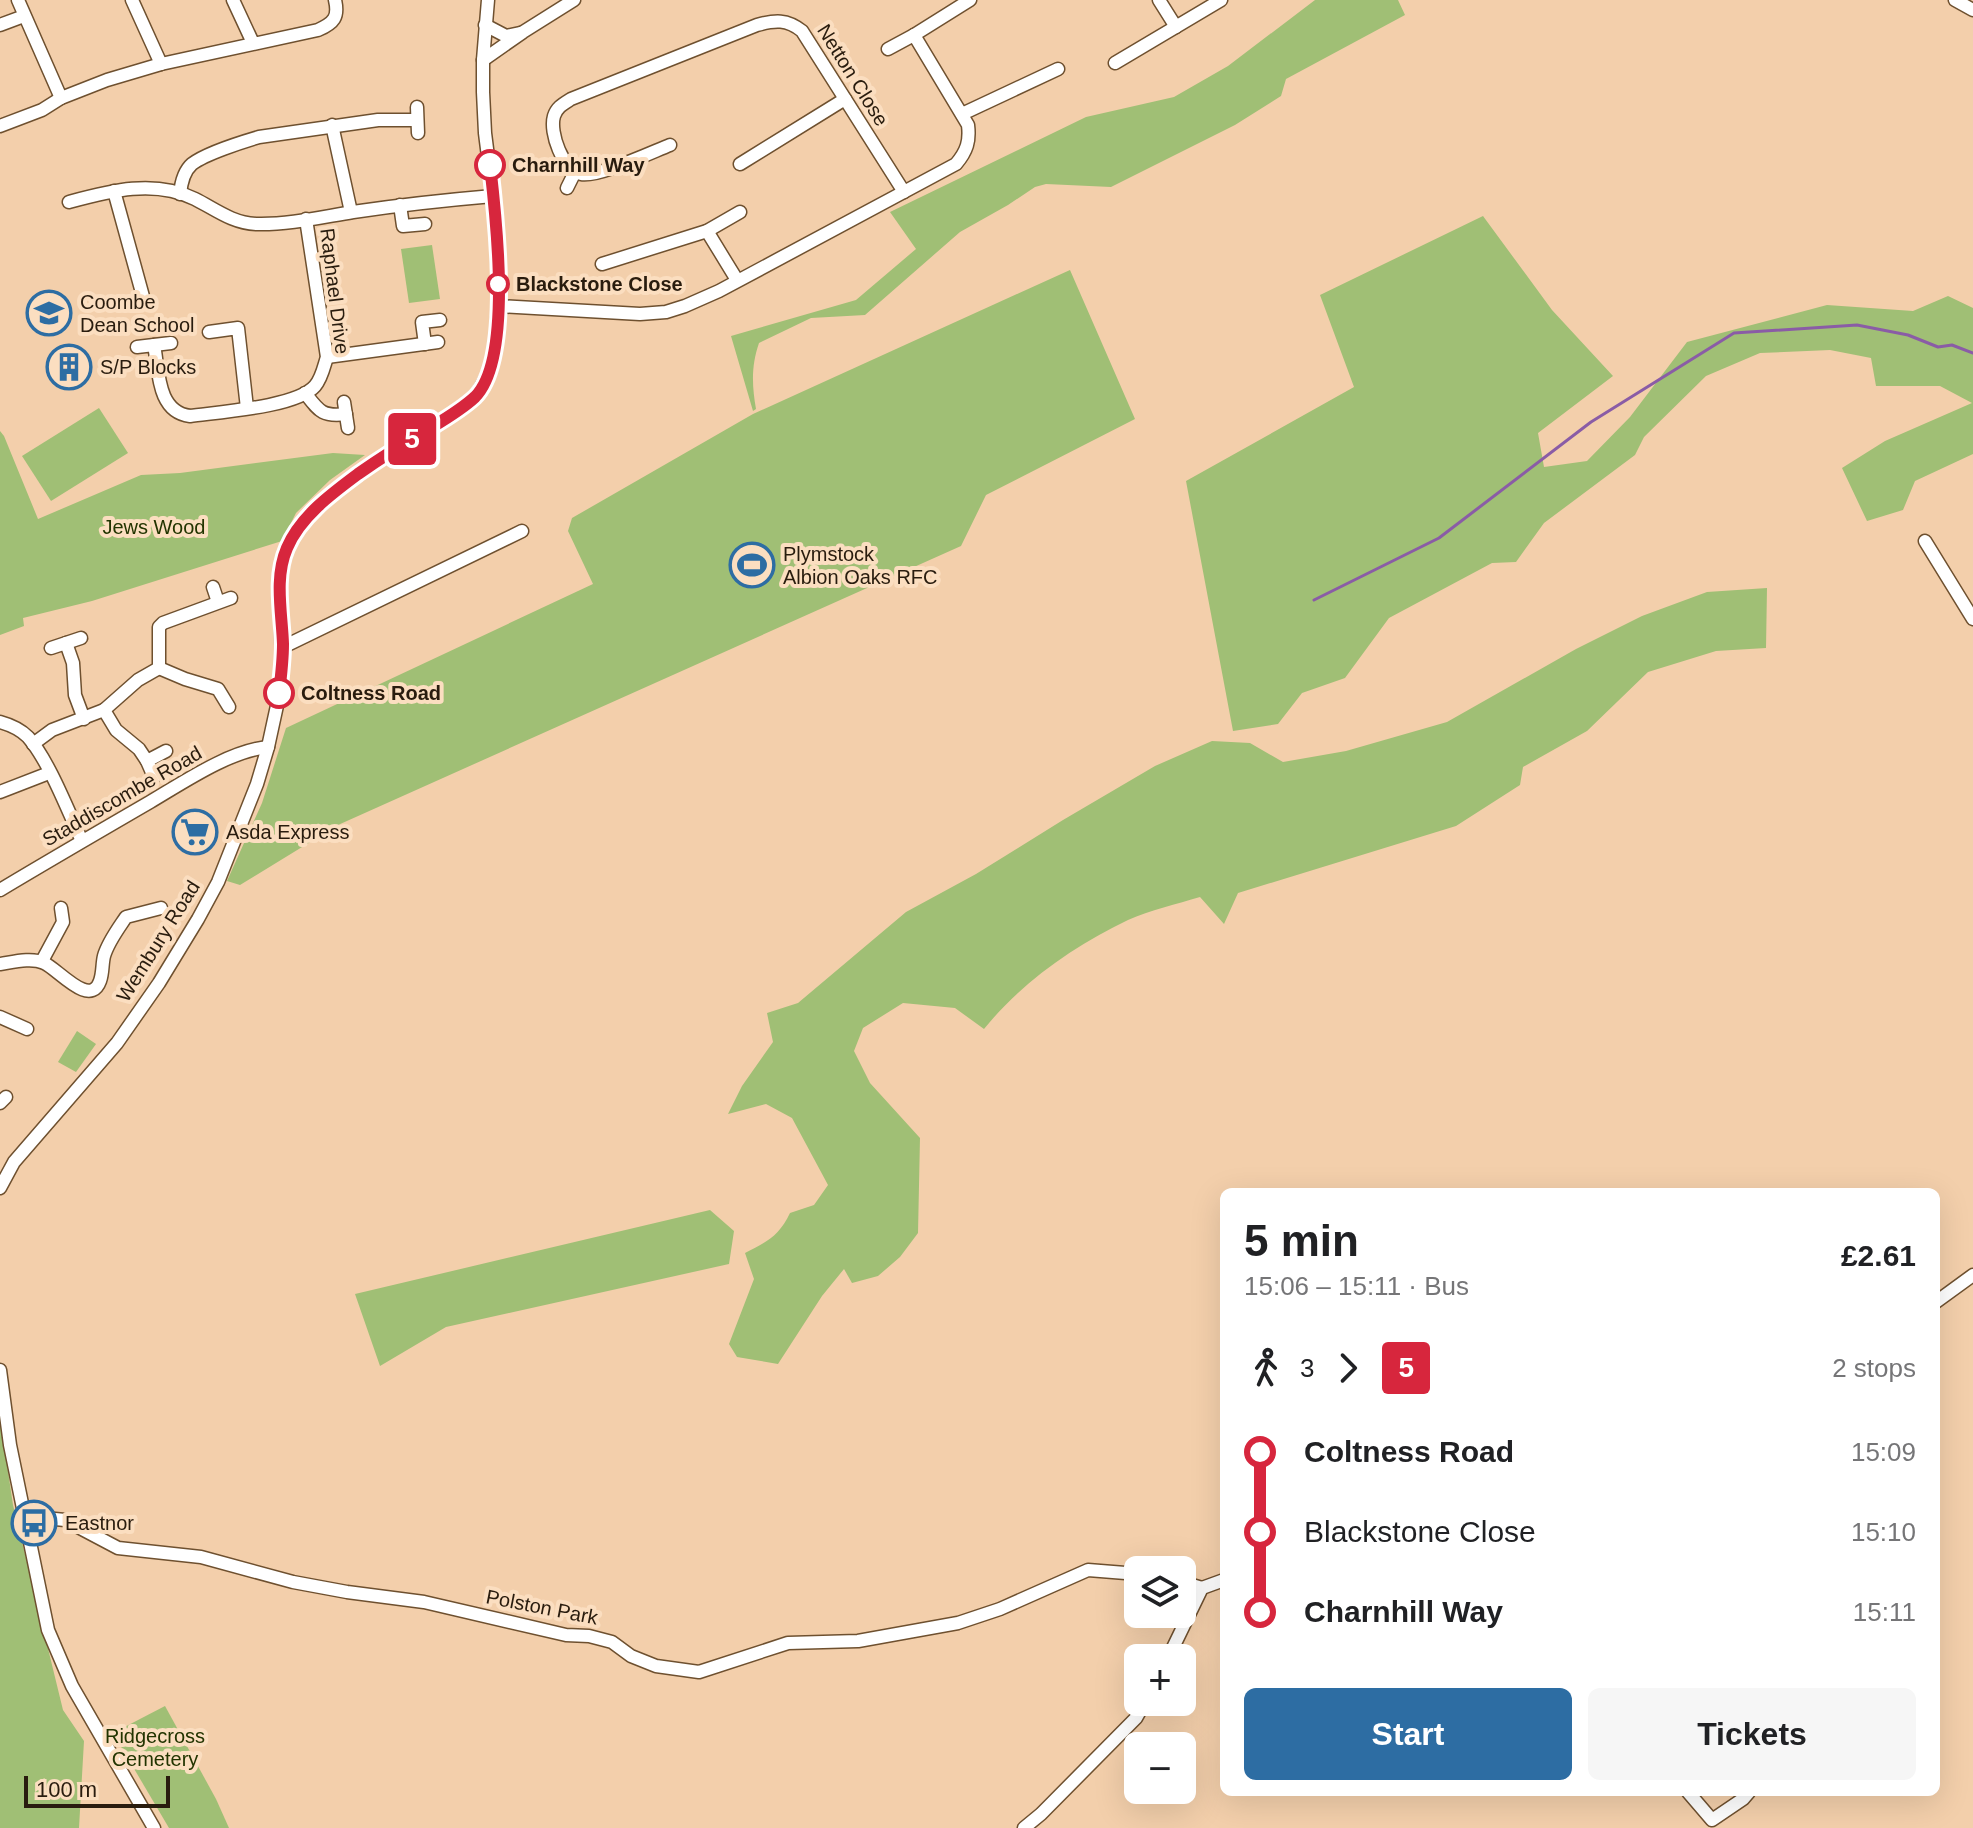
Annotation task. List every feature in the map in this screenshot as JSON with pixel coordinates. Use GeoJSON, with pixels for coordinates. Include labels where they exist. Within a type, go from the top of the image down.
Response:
{"type":"FeatureCollection","features":[{"type":"Feature","properties":{"kind":"street"},"geometry":{"type":"LineString","coordinates":[[18,0],[61,98]]}},
{"type":"Feature","properties":{"kind":"street"},"geometry":{"type":"LineString","coordinates":[[132,0],[161,64]]}},
{"type":"Feature","properties":{"kind":"street"},"geometry":{"type":"LineString","coordinates":[[233,0],[253,43]]}},
{"type":"Feature","properties":{"kind":"street"},"geometry":{"type":"LineString","coordinates":[[0,126],[107,80],[161,64],[318,30],[336,19],[335,0]]}},
{"type":"Feature","properties":{"kind":"street","name":"Wembury Road"},"geometry":{"type":"LineString","coordinates":[[0,1188],[14,1162],[117,1043],[191,932],[218,882],[257,784],[268,747],[278,701],[283,647],[280,576],[283,558],[295,532],[344,484],[476,396],[489,373],[498,306],[497,228],[483,92],[488,0]]}},
{"type":"Feature","properties":{"kind":"street"},"geometry":{"type":"LineString","coordinates":[[483,60],[574,0]]}},
{"type":"Feature","properties":{"kind":"street"},"geometry":{"type":"LineString","coordinates":[[888,49],[970,0]]}},
{"type":"Feature","properties":{"kind":"street"},"geometry":{"type":"LineString","coordinates":[[1159,0],[1176,27]]}},
{"type":"Feature","properties":{"kind":"street"},"geometry":{"type":"LineString","coordinates":[[1115,63],[1136,45],[1176,27],[1221,0]]}},
{"type":"Feature","properties":{"kind":"street"},"geometry":{"type":"LineString","coordinates":[[1955,0],[1973,10]]}},
{"type":"Feature","properties":{"kind":"street"},"geometry":{"type":"LineString","coordinates":[[0,25],[24,16]]}},
{"type":"Feature","properties":{"kind":"street","name":"Netton Close"},"geometry":{"type":"LineString","coordinates":[[575,172],[565,163],[553,130],[554,117],[560,106],[571,99],[704,53],[771,21],[783,20],[793,23],[802,31],[904,192]]}},
{"type":"Feature","properties":{"kind":"street"},"geometry":{"type":"LineString","coordinates":[[485,25],[506,36],[523,32]]}},
{"type":"Feature","properties":{"kind":"street"},"geometry":{"type":"LineString","coordinates":[[498,306],[608,314],[666,312],[719,291],[956,164],[965,153],[970,139],[968,125],[914,35]]}},
{"type":"Feature","properties":{"kind":"street"},"geometry":{"type":"LineString","coordinates":[[962,114],[1047,70]]}},
{"type":"Feature","properties":{"kind":"street"},"geometry":{"type":"LineString","coordinates":[[740,164],[751,150],[845,99]]}},
{"type":"Feature","properties":{"kind":"street"},"geometry":{"type":"LineString","coordinates":[[180,194],[185,173],[191,165],[259,137],[378,120],[417,120]]}},
{"type":"Feature","properties":{"kind":"street"},"geometry":{"type":"LineString","coordinates":[[332,125],[351,212]]}},
{"type":"Feature","properties":{"kind":"street"},"geometry":{"type":"LineString","coordinates":[[567,188],[575,172],[597,174],[653,146],[670,145]]}},
{"type":"Feature","properties":{"kind":"street"},"geometry":{"type":"LineString","coordinates":[[69,202],[142,187],[192,198],[239,222],[266,224],[400,205],[493,196]]}},
{"type":"Feature","properties":{"kind":"street"},"geometry":{"type":"LineString","coordinates":[[114,191],[144,274],[144,300]]}},
{"type":"Feature","properties":{"kind":"street"},"geometry":{"type":"LineString","coordinates":[[400,205],[403,226],[425,224]]}},
{"type":"Feature","properties":{"kind":"street"},"geometry":{"type":"LineString","coordinates":[[602,264],[645,257],[707,231],[740,212]]}},
{"type":"Feature","properties":{"kind":"street","name":"Raphael Drive"},"geometry":{"type":"LineString","coordinates":[[305,393],[315,386],[322,375],[327,357],[306,219]]}},
{"type":"Feature","properties":{"kind":"street"},"geometry":{"type":"LineString","coordinates":[[707,231],[737,280]]}},
{"type":"Feature","properties":{"kind":"street"},"geometry":{"type":"LineString","coordinates":[[327,357],[431,343],[422,322],[440,320]]}},
{"type":"Feature","properties":{"kind":"street"},"geometry":{"type":"LineString","coordinates":[[209,332],[244,327],[247,408]]}},
{"type":"Feature","properties":{"kind":"street"},"geometry":{"type":"LineString","coordinates":[[137,347],[171,343]]}},
{"type":"Feature","properties":{"kind":"street"},"geometry":{"type":"LineString","coordinates":[[154,345],[163,397],[180,415],[247,408],[296,399],[305,393],[322,413],[333,416],[345,408],[348,428]]}},
{"type":"Feature","properties":{"kind":"street"},"geometry":{"type":"LineString","coordinates":[[283,647],[522,531]]}},
{"type":"Feature","properties":{"kind":"street"},"geometry":{"type":"LineString","coordinates":[[1925,541],[1973,619]]}},
{"type":"Feature","properties":{"kind":"street"},"geometry":{"type":"LineString","coordinates":[[159,668],[159,627],[225,600],[213,587]]}},
{"type":"Feature","properties":{"kind":"street"},"geometry":{"type":"LineString","coordinates":[[51,648],[81,638]]}},
{"type":"Feature","properties":{"kind":"street"},"geometry":{"type":"LineString","coordinates":[[66,643],[73,663],[75,695],[84,719]]}},
{"type":"Feature","properties":{"kind":"street"},"geometry":{"type":"LineString","coordinates":[[159,668],[185,679],[226,688],[229,707]]}},
{"type":"Feature","properties":{"kind":"street"},"geometry":{"type":"LineString","coordinates":[[33,744],[52,730],[104,710],[138,680],[159,668]]}},
{"type":"Feature","properties":{"kind":"street"},"geometry":{"type":"LineString","coordinates":[[104,710],[116,730],[139,749],[154,777]]}},
{"type":"Feature","properties":{"kind":"street"},"geometry":{"type":"LineString","coordinates":[[0,722],[16,727],[33,744],[82,841]]}},
{"type":"Feature","properties":{"kind":"street","name":"Staddiscombe Road"},"geometry":{"type":"LineString","coordinates":[[0,890],[235,755],[268,747]]}},
{"type":"Feature","properties":{"kind":"street"},"geometry":{"type":"LineString","coordinates":[[147,761],[166,751]]}},
{"type":"Feature","properties":{"kind":"street"},"geometry":{"type":"LineString","coordinates":[[0,792],[49,773]]}},
{"type":"Feature","properties":{"kind":"street"},"geometry":{"type":"LineString","coordinates":[[42,961],[63,922],[61,908]]}},
{"type":"Feature","properties":{"kind":"street"},"geometry":{"type":"LineString","coordinates":[[0,964],[42,961],[88,991],[100,982],[108,947],[126,917],[161,908]]}},
{"type":"Feature","properties":{"kind":"street"},"geometry":{"type":"LineString","coordinates":[[0,1017],[27,1029]]}},
{"type":"Feature","properties":{"kind":"street"},"geometry":{"type":"LineString","coordinates":[[1940,1299],[1973,1275]]}},
{"type":"Feature","properties":{"kind":"street"},"geometry":{"type":"LineString","coordinates":[[0,1370],[10,1445],[48,1630],[72,1686],[154,1828]]}},
{"type":"Feature","properties":{"kind":"street","name":"Polston Park"},"geometry":{"type":"LineString","coordinates":[[25,1516],[65,1520],[118,1548],[201,1557],[293,1582],[424,1602],[566,1635],[589,1636],[612,1642],[631,1656],[656,1666],[699,1672],[788,1643],[858,1641],[958,1623],[1000,1609],[1088,1570],[1124,1573]]}},
{"type":"Feature","properties":{"kind":"street"},"geometry":{"type":"LineString","coordinates":[[1196,1586],[1202,1588],[1220,1581]]}},
{"type":"Feature","properties":{"kind":"street"},"geometry":{"type":"LineString","coordinates":[[1175,1644],[1202,1588]]}},
{"type":"Feature","properties":{"kind":"street"},"geometry":{"type":"LineString","coordinates":[[1024,1828],[1137,1716]]}},
{"type":"Feature","properties":{"kind":"street"},"geometry":{"type":"LineString","coordinates":[[1691,1796],[1712,1820],[1746,1796]]}},
{"type":"Feature","properties":{"kind":"green space"},"geometry":{"type":"Polygon","coordinates":[[[1315,0],[1398,0],[1405,15],[1286,79],[1281,96],[1235,125],[1111,187],[1046,184],[1035,187],[960,232],[865,315],[811,318],[759,343],[753,368],[756,409],[753,411],[731,336],[856,300],[916,249],[890,212],[1086,117],[1174,97],[1228,66],[1315,0]]]}},
{"type":"Feature","properties":{"kind":"green space"},"geometry":{"type":"Polygon","coordinates":[[[1483,216],[1552,310],[1613,376],[1538,433],[1544,467],[1587,461],[1630,417],[1687,342],[1827,305],[1913,311],[1948,296],[1973,308],[1973,454],[1915,481],[1903,510],[1867,521],[1842,468],[1885,441],[1972,403],[1940,386],[1876,386],[1871,358],[1830,350],[1760,353],[1706,376],[1644,437],[1635,455],[1544,523],[1516,562],[1492,563],[1389,618],[1345,678],[1302,693],[1278,724],[1233,731],[1186,481],[1354,387],[1320,295],[1483,216]]]}},
{"type":"Feature","properties":{"kind":"green space"},"geometry":{"type":"Polygon","coordinates":[[[432,245],[440,299],[409,303],[401,249],[432,245]]]}},
{"type":"Feature","properties":{"kind":"green space","name":"Plymstock Albion Oaks RFC"},"geometry":{"type":"Polygon","coordinates":[[[1070,270],[1135,419],[986,495],[961,546],[338,825],[240,885],[227,881],[262,803],[286,728],[593,584],[568,531],[572,518],[753,414],[1070,270]]]}},
{"type":"Feature","properties":{"kind":"green space"},"geometry":{"type":"Polygon","coordinates":[[[99,408],[128,453],[51,501],[22,456],[99,408]]]}},
{"type":"Feature","properties":{"kind":"green space","name":"Jews Wood"},"geometry":{"type":"Polygon","coordinates":[[[0,431],[38,519],[141,475],[180,473],[333,453],[365,455],[330,480],[296,513],[282,541],[92,601],[23,618],[24,626],[0,635],[0,431]]]}},
{"type":"Feature","properties":{"kind":"green space"},"geometry":{"type":"Polygon","coordinates":[[[1767,588],[1766,648],[1716,651],[1648,672],[1587,731],[1523,767],[1520,785],[1456,826],[1238,893],[1224,924],[1200,897],[1128,920],[1088,941],[1050,967],[1015,996],[984,1029],[955,1008],[903,1003],[863,1028],[854,1051],[870,1083],[920,1138],[918,1233],[900,1257],[878,1276],[852,1283],[844,1269],[822,1296],[778,1364],[737,1357],[729,1344],[754,1279],[745,1253],[772,1238],[790,1213],[814,1205],[828,1185],[792,1118],[766,1104],[728,1114],[742,1086],[773,1042],[767,1013],[798,1003],[906,912],[976,874],[1155,766],[1212,741],[1250,743],[1283,762],[1346,751],[1447,722],[1576,649],[1642,616],[1707,592],[1767,588]]]}},
{"type":"Feature","properties":{"kind":"green space"},"geometry":{"type":"Polygon","coordinates":[[[77,1031],[96,1044],[76,1072],[58,1062],[77,1031]]]}},
{"type":"Feature","properties":{"kind":"green space"},"geometry":{"type":"Polygon","coordinates":[[[710,1210],[734,1231],[729,1264],[446,1327],[380,1366],[355,1294],[710,1210]]]}},
{"type":"Feature","properties":{"kind":"green space"},"geometry":{"type":"Polygon","coordinates":[[[0,1417],[13,1505],[63,1710],[84,1741],[79,1828],[0,1828],[0,1417]]]}},
{"type":"Feature","properties":{"kind":"green space","name":"Ridgecross Cemetery"},"geometry":{"type":"Polygon","coordinates":[[[165,1706],[229,1828],[169,1828],[113,1733],[165,1706]]]}},
{"type":"Feature","properties":{"kind":"waterway"},"geometry":{"type":"LineString","coordinates":[[1314,600],[1439,538],[1591,422],[1734,333],[1857,325],[1908,335],[1938,347],[1952,345],[1973,353]]}},
{"type":"Feature","properties":{"kind":"bus line","name":"5"},"geometry":{"type":"LineString","coordinates":[[279,693],[283,647],[280,576],[287,546],[295,532],[344,484],[476,396],[489,373],[496,344],[498,306],[497,228],[490,165]]}},
{"type":"Feature","properties":{"kind":"place","name":"Charnhill Way"},"geometry":{"type":"Point","coordinates":[490,165]}},
{"type":"Feature","properties":{"kind":"place","name":"Blackstone Close"},"geometry":{"type":"Point","coordinates":[498,284]}},
{"type":"Feature","properties":{"kind":"place","name":"Coombe Dean School"},"geometry":{"type":"Point","coordinates":[49,313]}},
{"type":"Feature","properties":{"kind":"place","name":"S/P Blocks"},"geometry":{"type":"Point","coordinates":[69,367]}},
{"type":"Feature","properties":{"kind":"place","name":"Plymstock Albion Oaks RFC"},"geometry":{"type":"Point","coordinates":[752,565]}},
{"type":"Feature","properties":{"kind":"place","name":"Coltness Road"},"geometry":{"type":"Point","coordinates":[279,693]}},
{"type":"Feature","properties":{"kind":"place","name":"Asda Express"},"geometry":{"type":"Point","coordinates":[195,832]}},
{"type":"Feature","properties":{"kind":"place","name":"Eastnor"},"geometry":{"type":"Point","coordinates":[34,1523]}}]}
